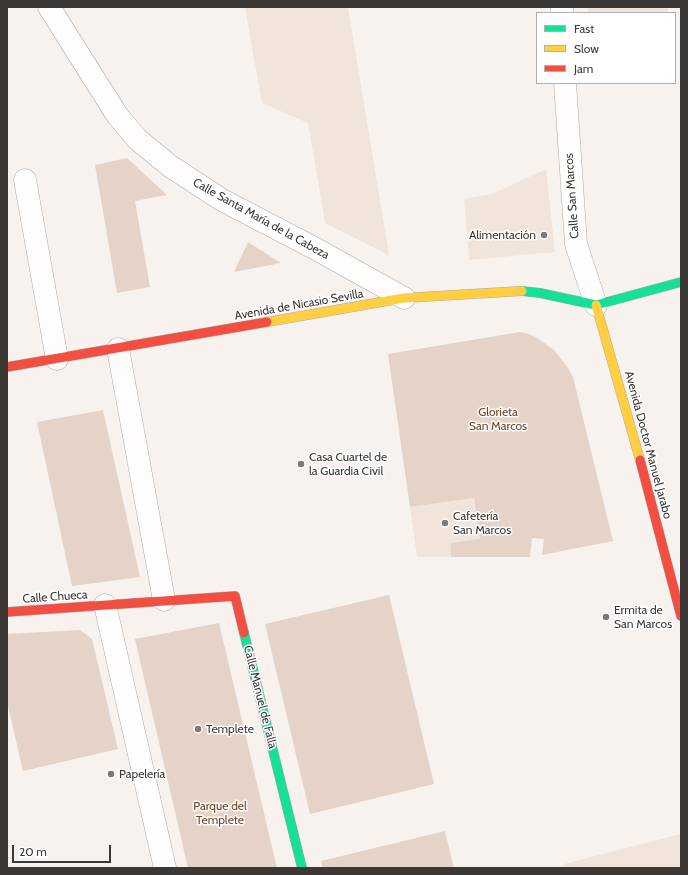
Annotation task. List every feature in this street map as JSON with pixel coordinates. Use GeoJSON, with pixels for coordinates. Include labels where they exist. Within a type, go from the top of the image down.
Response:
{"type":"FeatureCollection","features":[{"type":"Feature","properties":{"kind":"street","name":"Calle Santa María de la Cabeza"},"geometry":{"type":"LineString","coordinates":[[48,7],[117,115],[137,138],[170,166],[222,200],[316,249],[404,298]]}},
{"type":"Feature","properties":{"kind":"street","name":"Calle San Marcos"},"geometry":{"type":"LineString","coordinates":[[565,84],[576,244],[596,305]]}},
{"type":"Feature","properties":{"kind":"street"},"geometry":{"type":"LineString","coordinates":[[25,180],[56,359]]}},
{"type":"Feature","properties":{"kind":"street"},"geometry":{"type":"LineString","coordinates":[[596,305],[681,282]]}},
{"type":"Feature","properties":{"kind":"street","name":"Avenida de Nicasio Sevilla"},"geometry":{"type":"LineString","coordinates":[[7,367],[118,349],[404,298],[517,291],[540,293],[596,305]]}},
{"type":"Feature","properties":{"kind":"street","name":"Avenida Doctor Manuel Jarabo"},"geometry":{"type":"LineString","coordinates":[[596,305],[618,378],[681,616]]}},
{"type":"Feature","properties":{"kind":"street"},"geometry":{"type":"LineString","coordinates":[[118,349],[164,600]]}},
{"type":"Feature","properties":{"kind":"street","name":"Calle Manuel de Falla"},"geometry":{"type":"LineString","coordinates":[[105,606],[164,600],[235,596],[302,868]]}},
{"type":"Feature","properties":{"kind":"street"},"geometry":{"type":"LineString","coordinates":[[105,606],[165,868]]}},
{"type":"Feature","properties":{"kind":"street","name":"Calle Chueca"},"geometry":{"type":"LineString","coordinates":[[7,612],[105,606]]}},
{"type":"Feature","properties":{"kind":"shaded area"},"geometry":{"type":"Polygon","coordinates":[[[245,7],[348,7],[389,255],[325,223],[308,123],[262,103],[245,7]]]}},
{"type":"Feature","properties":{"kind":"shaded area"},"geometry":{"type":"Polygon","coordinates":[[[588,7],[667,7],[669,12],[587,12],[588,7]]]}},
{"type":"Feature","properties":{"kind":"shaded area"},"geometry":{"type":"Polygon","coordinates":[[[546,169],[555,252],[469,260],[464,199],[492,194],[546,169]]]}},
{"type":"Feature","properties":{"kind":"shaded area","name":"Cafetería San Marcos"},"geometry":{"type":"Polygon","coordinates":[[[474,498],[480,539],[450,543],[451,557],[417,557],[410,507],[474,498]]]}},
{"type":"Feature","properties":{"kind":"shaded area"},"geometry":{"type":"Polygon","coordinates":[[[681,834],[681,868],[565,868],[564,864],[681,834]]]}},
{"type":"Feature","properties":{"kind":"green space"},"geometry":{"type":"Polygon","coordinates":[[[127,158],[167,195],[135,201],[150,287],[117,293],[95,165],[127,158]]]}},
{"type":"Feature","properties":{"kind":"green space"},"geometry":{"type":"Polygon","coordinates":[[[248,242],[281,263],[234,272],[248,242]]]}},
{"type":"Feature","properties":{"kind":"green space","name":"Glorieta San Marcos"},"geometry":{"type":"Polygon","coordinates":[[[520,332],[536,337],[554,350],[573,377],[613,541],[542,555],[544,539],[532,538],[530,557],[451,557],[450,543],[480,539],[474,498],[410,507],[388,354],[520,332]]]}},
{"type":"Feature","properties":{"kind":"green space"},"geometry":{"type":"Polygon","coordinates":[[[103,410],[140,577],[72,586],[37,422],[103,410]]]}},
{"type":"Feature","properties":{"kind":"green space"},"geometry":{"type":"Polygon","coordinates":[[[389,595],[434,784],[310,814],[265,624],[389,595]]]}},
{"type":"Feature","properties":{"kind":"green space","name":"Parque del Templete"},"geometry":{"type":"Polygon","coordinates":[[[219,623],[277,868],[188,868],[135,639],[219,623]]]}},
{"type":"Feature","properties":{"kind":"green space"},"geometry":{"type":"Polygon","coordinates":[[[80,630],[92,639],[118,749],[23,771],[7,702],[7,634],[80,630]]]}},
{"type":"Feature","properties":{"kind":"green space"},"geometry":{"type":"Polygon","coordinates":[[[445,831],[454,868],[323,868],[321,861],[445,831]]]}},
{"type":"Feature","properties":{"kind":"traffic: fast"},"geometry":{"type":"LineString","coordinates":[[522,291],[540,293],[596,305],[681,282]]}},
{"type":"Feature","properties":{"kind":"traffic: fast"},"geometry":{"type":"LineString","coordinates":[[244,633],[302,868]]}},
{"type":"Feature","properties":{"kind":"traffic: slow"},"geometry":{"type":"LineString","coordinates":[[267,322],[404,298],[522,291]]}},
{"type":"Feature","properties":{"kind":"traffic: slow"},"geometry":{"type":"LineString","coordinates":[[596,305],[640,460]]}},
{"type":"Feature","properties":{"kind":"traffic: jam"},"geometry":{"type":"LineString","coordinates":[[7,367],[267,322]]}},
{"type":"Feature","properties":{"kind":"traffic: jam"},"geometry":{"type":"LineString","coordinates":[[640,460],[681,616]]}},
{"type":"Feature","properties":{"kind":"traffic: jam"},"geometry":{"type":"LineString","coordinates":[[7,612],[235,596],[244,633]]}},
{"type":"Feature","properties":{"kind":"place","name":"Alimentación"},"geometry":{"type":"Point","coordinates":[544,235]}},
{"type":"Feature","properties":{"kind":"place","name":"Casa Cuartel de la Guardia Civil"},"geometry":{"type":"Point","coordinates":[301,464]}},
{"type":"Feature","properties":{"kind":"place","name":"Cafetería San Marcos"},"geometry":{"type":"Point","coordinates":[445,523]}},
{"type":"Feature","properties":{"kind":"place","name":"Ermita de San Marcos"},"geometry":{"type":"Point","coordinates":[606,617]}},
{"type":"Feature","properties":{"kind":"place","name":"Templete"},"geometry":{"type":"Point","coordinates":[198,729]}},
{"type":"Feature","properties":{"kind":"place","name":"Papelería"},"geometry":{"type":"Point","coordinates":[111,774]}}]}
